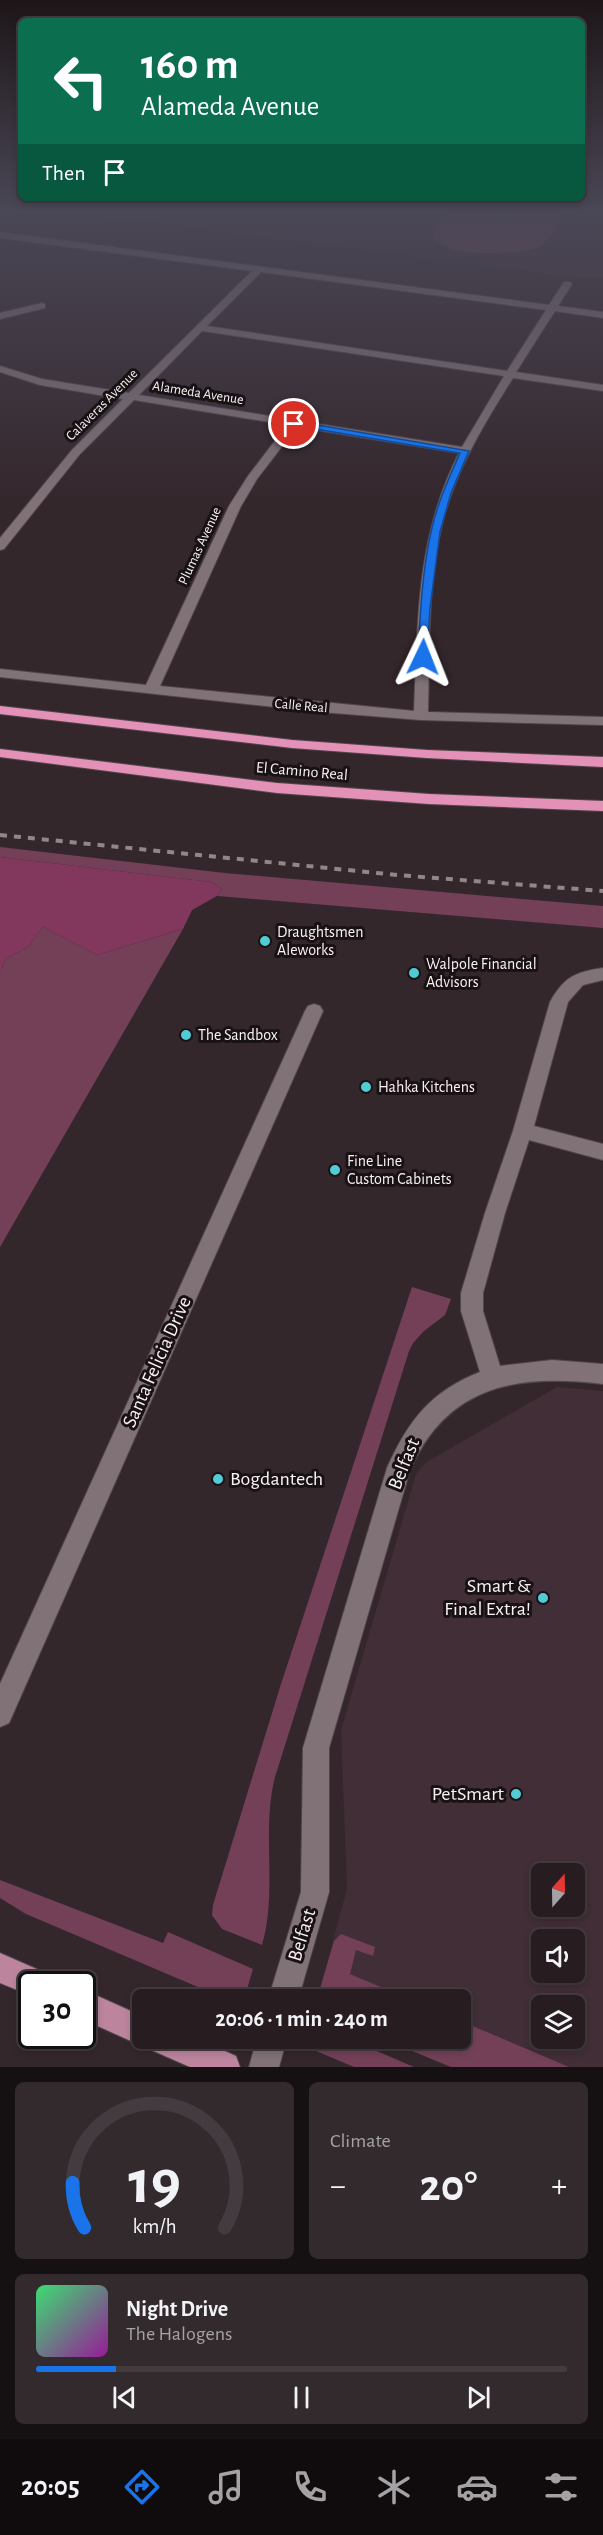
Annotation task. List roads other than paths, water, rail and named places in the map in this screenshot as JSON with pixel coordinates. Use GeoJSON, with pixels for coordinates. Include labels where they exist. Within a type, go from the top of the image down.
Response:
{"type":"FeatureCollection","features":[{"type":"Feature","properties":{"kind":"highway","name":"El Camino Real"},"geometry":{"type":"LineString","coordinates":[[0,710],[292,744],[427,754],[603,762]]}},
{"type":"Feature","properties":{"kind":"highway","name":"El Camino Real"},"geometry":{"type":"LineString","coordinates":[[0,753],[277,788],[429,799],[603,807]]}},
{"type":"Feature","properties":{"kind":"main road"},"geometry":{"type":"LineString","coordinates":[[0,1968],[18,1976]]}},
{"type":"Feature","properties":{"kind":"main road"},"geometry":{"type":"LineString","coordinates":[[96,2010],[132,2026]]}},
{"type":"Feature","properties":{"kind":"main road"},"geometry":{"type":"LineString","coordinates":[[185,2049],[225,2067]]}},
{"type":"Feature","properties":{"kind":"street"},"geometry":{"type":"LineString","coordinates":[[0,316],[27,309]]}},
{"type":"Feature","properties":{"kind":"street","name":"Calaveras Avenue"},"geometry":{"type":"LineString","coordinates":[[0,546],[76,452],[218,309]]}},
{"type":"Feature","properties":{"kind":"street"},"geometry":{"type":"LineString","coordinates":[[421,716],[425,608],[435,532],[446,493],[465,451],[552,309]]}},
{"type":"Feature","properties":{"kind":"street"},"geometry":{"type":"LineString","coordinates":[[563,309],[603,315]]}},
{"type":"Feature","properties":{"kind":"street"},"geometry":{"type":"LineString","coordinates":[[199,328],[603,388]]}},
{"type":"Feature","properties":{"kind":"street","name":"Alameda Avenue"},"geometry":{"type":"LineString","coordinates":[[0,369],[40,382],[465,451]]}},
{"type":"Feature","properties":{"kind":"street","name":"Plumas Avenue"},"geometry":{"type":"LineString","coordinates":[[151,690],[235,506],[252,478],[294,424]]}},
{"type":"Feature","properties":{"kind":"street","name":"Calle Real"},"geometry":{"type":"LineString","coordinates":[[0,673],[321,708],[421,716],[603,721]]}},
{"type":"Feature","properties":{"kind":"street"},"geometry":{"type":"LineString","coordinates":[[493,1377],[471,1302],[495,1213],[522,1131],[559,1002],[566,988],[579,978],[603,974]]}},
{"type":"Feature","properties":{"kind":"street","name":"Santa Felicia Drive"},"geometry":{"type":"LineString","coordinates":[[0,1714],[314,1011]]}},
{"type":"Feature","properties":{"kind":"street"},"geometry":{"type":"LineString","coordinates":[[522,1131],[603,1152]]}},
{"type":"Feature","properties":{"kind":"street","name":"Belfast"},"geometry":{"type":"LineString","coordinates":[[287,1989],[317,1879],[316,1748],[399,1468],[415,1437],[431,1416],[466,1387],[493,1377],[549,1369],[603,1374]]}},
{"type":"Feature","properties":{"kind":"street"},"geometry":{"type":"LineString","coordinates":[[264,2067],[269,2049]]}},
{"type":"Feature","properties":{"kind":"railway"},"geometry":{"type":"LineString","coordinates":[[0,835],[397,875],[603,891]]}},
{"type":"Feature","properties":{"kind":"place","name":"Draughtsmen Aleworks"},"geometry":{"type":"Point","coordinates":[265,941]}},
{"type":"Feature","properties":{"kind":"place","name":"Walpole Financial Advisors"},"geometry":{"type":"Point","coordinates":[414,973]}},
{"type":"Feature","properties":{"kind":"place","name":"The Sandbox"},"geometry":{"type":"Point","coordinates":[186,1035]}},
{"type":"Feature","properties":{"kind":"place","name":"Hahka Kitchens"},"geometry":{"type":"Point","coordinates":[366,1087]}},
{"type":"Feature","properties":{"kind":"place","name":"Fine Line Custom Cabinets"},"geometry":{"type":"Point","coordinates":[335,1170]}},
{"type":"Feature","properties":{"kind":"place","name":"Bogdantech"},"geometry":{"type":"Point","coordinates":[218,1479]}},
{"type":"Feature","properties":{"kind":"place","name":"Smart & Final Extra!"},"geometry":{"type":"Point","coordinates":[543,1598]}},
{"type":"Feature","properties":{"kind":"place","name":"PetSmart"},"geometry":{"type":"Point","coordinates":[516,1794]}}]}
